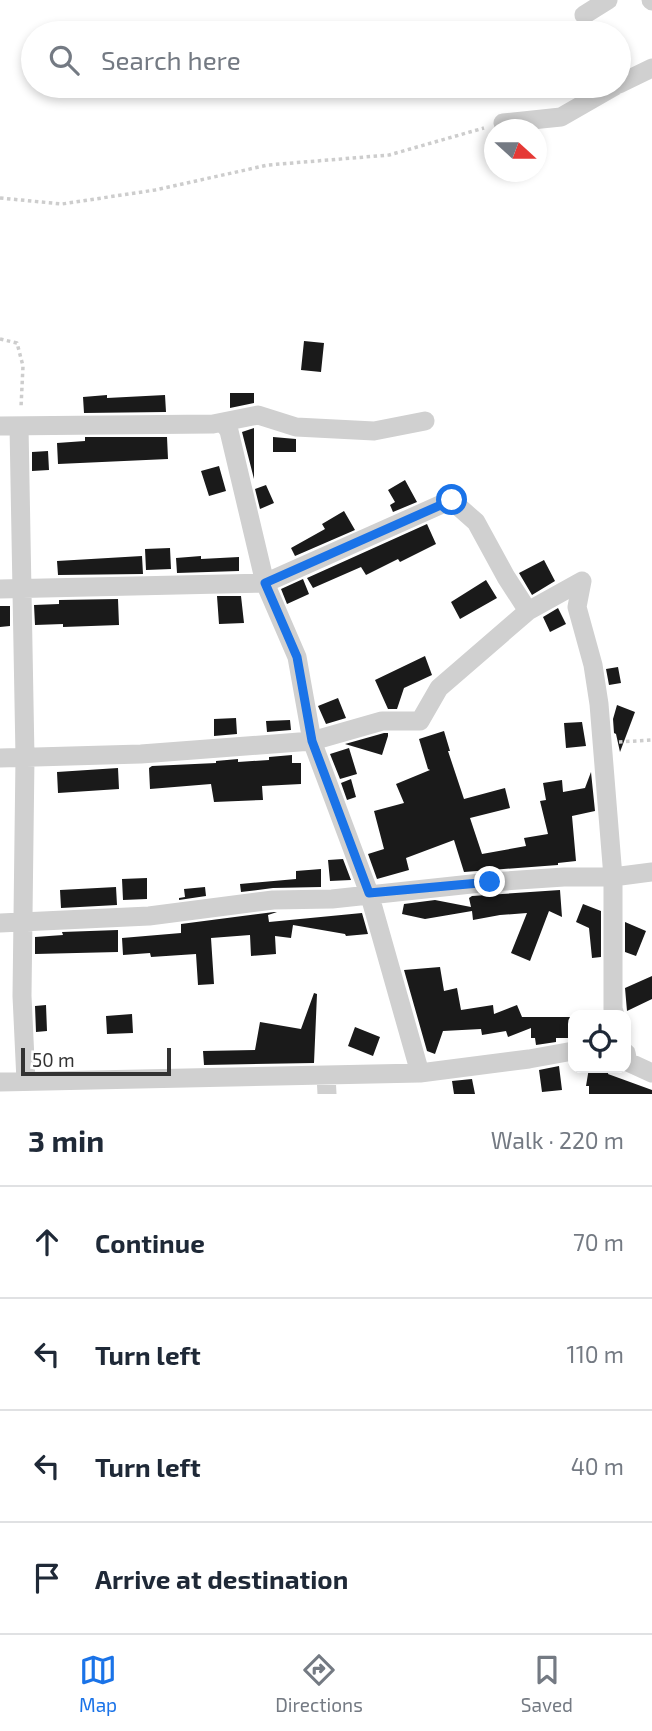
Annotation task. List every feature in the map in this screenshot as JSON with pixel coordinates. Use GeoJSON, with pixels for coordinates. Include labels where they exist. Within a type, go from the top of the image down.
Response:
{"type":"FeatureCollection","features":[{"type":"Feature","properties":{"kind":"street"},"geometry":{"type":"LineString","coordinates":[[584,15],[608,0]]}},
{"type":"Feature","properties":{"kind":"street"},"geometry":{"type":"LineString","coordinates":[[631,78],[652,68]]}},
{"type":"Feature","properties":{"kind":"street"},"geometry":{"type":"LineString","coordinates":[[542,119],[561,117],[594,98]]}},
{"type":"Feature","properties":{"kind":"street"},"geometry":{"type":"LineString","coordinates":[[26,1081],[22,996],[25,757],[22,588],[10,426],[213,424],[258,415],[296,427],[374,431],[425,421]]}},
{"type":"Feature","properties":{"kind":"street"},"geometry":{"type":"LineString","coordinates":[[223,422],[229,431],[265,583],[297,657],[312,741],[369,893],[420,1073]]}},
{"type":"Feature","properties":{"kind":"street"},"geometry":{"type":"LineString","coordinates":[[0,589],[265,583],[452,500],[476,522],[528,611]]}},
{"type":"Feature","properties":{"kind":"street"},"geometry":{"type":"LineString","coordinates":[[0,758],[141,754],[312,741],[382,721],[419,721],[439,688],[528,611],[582,581],[577,607],[593,665],[599,704],[613,877],[615,1010]]}},
{"type":"Feature","properties":{"kind":"street"},"geometry":{"type":"LineString","coordinates":[[0,923],[149,916],[273,900],[332,899],[369,893],[551,877],[613,877],[652,872]]}},
{"type":"Feature","properties":{"kind":"street"},"geometry":{"type":"LineString","coordinates":[[0,1082],[326,1085],[568,1052]]}},
{"type":"Feature","properties":{"kind":"street"},"geometry":{"type":"LineString","coordinates":[[631,1060],[652,1073]]}},
{"type":"Feature","properties":{"kind":"path"},"geometry":{"type":"LineString","coordinates":[[0,198],[62,204],[155,190],[268,165],[389,155],[484,128]]}},
{"type":"Feature","properties":{"kind":"path"},"geometry":{"type":"LineString","coordinates":[[0,339],[17,343],[23,366],[10,426]]}},
{"type":"Feature","properties":{"kind":"path"},"geometry":{"type":"LineString","coordinates":[[602,743],[652,740]]}},
{"type":"Feature","properties":{"kind":"building"},"geometry":{"type":"Polygon","coordinates":[[[304,341],[324,343],[321,372],[301,370],[304,341]]]}},
{"type":"Feature","properties":{"kind":"building"},"geometry":{"type":"Polygon","coordinates":[[[230,393],[254,393],[254,403],[230,408],[230,393]]]}},
{"type":"Feature","properties":{"kind":"building"},"geometry":{"type":"Polygon","coordinates":[[[107,395],[107,398],[165,395],[166,412],[84,413],[83,397],[107,395]]]}},
{"type":"Feature","properties":{"kind":"building"},"geometry":{"type":"Polygon","coordinates":[[[254,428],[254,479],[242,432],[254,428]]]}},
{"type":"Feature","properties":{"kind":"building"},"geometry":{"type":"Polygon","coordinates":[[[85,437],[167,437],[168,459],[58,464],[57,443],[85,441],[85,437]]]}},
{"type":"Feature","properties":{"kind":"building"},"geometry":{"type":"Polygon","coordinates":[[[273,437],[296,439],[296,452],[273,452],[273,437]]]}},
{"type":"Feature","properties":{"kind":"building"},"geometry":{"type":"Polygon","coordinates":[[[48,451],[49,470],[32,471],[32,452],[48,451]]]}},
{"type":"Feature","properties":{"kind":"building"},"geometry":{"type":"Polygon","coordinates":[[[219,466],[226,491],[209,496],[201,471],[219,466]]]}},
{"type":"Feature","properties":{"kind":"building"},"geometry":{"type":"Polygon","coordinates":[[[405,480],[417,502],[393,512],[390,505],[395,502],[388,490],[405,480]]]}},
{"type":"Feature","properties":{"kind":"building"},"geometry":{"type":"Polygon","coordinates":[[[266,485],[274,503],[260,509],[255,489],[266,485]]]}},
{"type":"Feature","properties":{"kind":"building"},"geometry":{"type":"Polygon","coordinates":[[[344,511],[355,530],[295,556],[291,548],[325,529],[322,524],[344,511]]]}},
{"type":"Feature","properties":{"kind":"building"},"geometry":{"type":"Polygon","coordinates":[[[427,524],[436,544],[400,562],[398,559],[366,575],[361,567],[313,588],[307,578],[427,524]]]}},
{"type":"Feature","properties":{"kind":"building"},"geometry":{"type":"Polygon","coordinates":[[[170,548],[171,569],[146,570],[145,549],[170,548]]]}},
{"type":"Feature","properties":{"kind":"building"},"geometry":{"type":"Polygon","coordinates":[[[142,556],[143,574],[58,575],[57,561],[142,556]]]}},
{"type":"Feature","properties":{"kind":"building"},"geometry":{"type":"Polygon","coordinates":[[[201,556],[201,559],[239,557],[239,571],[177,573],[176,558],[201,556]]]}},
{"type":"Feature","properties":{"kind":"building"},"geometry":{"type":"Polygon","coordinates":[[[544,560],[555,581],[532,595],[519,573],[544,560]]]}},
{"type":"Feature","properties":{"kind":"building"},"geometry":{"type":"Polygon","coordinates":[[[303,579],[309,594],[287,604],[281,589],[303,579]]]}},
{"type":"Feature","properties":{"kind":"building"},"geometry":{"type":"Polygon","coordinates":[[[486,580],[497,598],[460,619],[451,602],[486,580]]]}},
{"type":"Feature","properties":{"kind":"building"},"geometry":{"type":"Polygon","coordinates":[[[217,596],[241,596],[244,623],[219,624],[217,596]]]}},
{"type":"Feature","properties":{"kind":"building"},"geometry":{"type":"Polygon","coordinates":[[[118,599],[119,625],[35,625],[34,605],[59,604],[59,600],[118,599]]]}},
{"type":"Feature","properties":{"kind":"building"},"geometry":{"type":"Polygon","coordinates":[[[0,606],[10,606],[10,626],[0,627],[0,606]]]}},
{"type":"Feature","properties":{"kind":"building"},"geometry":{"type":"Polygon","coordinates":[[[558,608],[566,624],[550,632],[543,617],[558,608]]]}},
{"type":"Feature","properties":{"kind":"building"},"geometry":{"type":"Polygon","coordinates":[[[425,656],[432,675],[404,688],[397,709],[388,709],[375,680],[425,656]]]}},
{"type":"Feature","properties":{"kind":"building"},"geometry":{"type":"Polygon","coordinates":[[[618,667],[621,683],[609,685],[606,669],[618,667]]]}},
{"type":"Feature","properties":{"kind":"building"},"geometry":{"type":"Polygon","coordinates":[[[338,698],[346,718],[326,724],[318,706],[338,698]]]}},
{"type":"Feature","properties":{"kind":"building"},"geometry":{"type":"Polygon","coordinates":[[[617,705],[635,712],[620,752],[613,719],[617,705]]]}},
{"type":"Feature","properties":{"kind":"building"},"geometry":{"type":"Polygon","coordinates":[[[236,718],[237,734],[214,736],[214,719],[236,718]]]}},
{"type":"Feature","properties":{"kind":"building"},"geometry":{"type":"Polygon","coordinates":[[[290,720],[291,730],[267,732],[266,721],[290,720]]]}},
{"type":"Feature","properties":{"kind":"building"},"geometry":{"type":"Polygon","coordinates":[[[582,722],[586,746],[566,748],[564,723],[582,722]]]}},
{"type":"Feature","properties":{"kind":"building"},"geometry":{"type":"Polygon","coordinates":[[[444,731],[464,799],[505,788],[510,808],[470,818],[482,854],[526,846],[524,838],[548,834],[540,801],[546,800],[543,783],[562,780],[563,792],[585,788],[591,772],[595,811],[572,816],[576,861],[558,865],[464,872],[454,840],[406,858],[409,870],[377,879],[368,854],[384,849],[374,811],[404,803],[396,784],[430,770],[419,739],[444,731]]]}},
{"type":"Feature","properties":{"kind":"building"},"geometry":{"type":"Polygon","coordinates":[[[388,733],[388,736],[382,755],[345,744],[388,733]]]}},
{"type":"Feature","properties":{"kind":"building"},"geometry":{"type":"Polygon","coordinates":[[[349,748],[357,774],[340,779],[330,754],[349,748]]]}},
{"type":"Feature","properties":{"kind":"building"},"geometry":{"type":"Polygon","coordinates":[[[292,755],[292,763],[301,763],[301,784],[262,786],[263,800],[214,802],[211,784],[150,789],[149,768],[152,766],[216,763],[238,759],[238,762],[269,760],[269,757],[292,755]]]}},
{"type":"Feature","properties":{"kind":"building"},"geometry":{"type":"Polygon","coordinates":[[[118,768],[119,789],[58,793],[57,772],[118,768]]]}},
{"type":"Feature","properties":{"kind":"building"},"geometry":{"type":"Polygon","coordinates":[[[351,779],[356,797],[347,800],[341,783],[351,779]]]}},
{"type":"Feature","properties":{"kind":"building"},"geometry":{"type":"Polygon","coordinates":[[[343,859],[351,880],[330,881],[328,860],[343,859]]]}},
{"type":"Feature","properties":{"kind":"building"},"geometry":{"type":"Polygon","coordinates":[[[321,869],[321,887],[241,892],[240,884],[296,879],[296,871],[321,869]]]}},
{"type":"Feature","properties":{"kind":"building"},"geometry":{"type":"Polygon","coordinates":[[[147,878],[147,899],[123,900],[122,879],[147,878]]]}},
{"type":"Feature","properties":{"kind":"building"},"geometry":{"type":"Polygon","coordinates":[[[116,887],[117,905],[61,908],[60,890],[116,887]]]}},
{"type":"Feature","properties":{"kind":"building"},"geometry":{"type":"Polygon","coordinates":[[[205,887],[206,896],[179,900],[185,897],[184,889],[205,887]]]}},
{"type":"Feature","properties":{"kind":"building"},"geometry":{"type":"Polygon","coordinates":[[[560,890],[562,917],[549,911],[530,961],[511,953],[527,913],[473,920],[472,911],[425,919],[402,914],[404,904],[435,900],[471,907],[469,898],[472,896],[560,890]]]}},
{"type":"Feature","properties":{"kind":"building"},"geometry":{"type":"Polygon","coordinates":[[[583,904],[601,911],[601,957],[592,958],[589,928],[576,922],[583,904]]]}},
{"type":"Feature","properties":{"kind":"building"},"geometry":{"type":"Polygon","coordinates":[[[277,912],[268,915],[269,922],[362,913],[368,934],[346,936],[293,925],[291,938],[275,936],[276,954],[251,956],[250,935],[211,938],[214,984],[198,985],[196,954],[151,957],[150,953],[123,955],[122,938],[181,933],[181,924],[277,912]]]}},
{"type":"Feature","properties":{"kind":"building"},"geometry":{"type":"Polygon","coordinates":[[[625,922],[646,931],[636,956],[625,952],[625,922]]]}},
{"type":"Feature","properties":{"kind":"building"},"geometry":{"type":"Polygon","coordinates":[[[118,930],[118,952],[35,954],[35,937],[63,935],[62,932],[118,930]]]}},
{"type":"Feature","properties":{"kind":"building"},"geometry":{"type":"Polygon","coordinates":[[[440,967],[444,991],[457,988],[461,1010],[493,1005],[494,1014],[517,1005],[522,1017],[568,1017],[568,1038],[556,1038],[556,1042],[536,1045],[535,1038],[531,1038],[531,1028],[508,1037],[506,1031],[482,1035],[481,1029],[443,1031],[435,1054],[427,1051],[404,970],[440,967]]]}},
{"type":"Feature","properties":{"kind":"building"},"geometry":{"type":"Polygon","coordinates":[[[652,976],[652,999],[629,1010],[627,1010],[625,988],[652,976]]]}},
{"type":"Feature","properties":{"kind":"building"},"geometry":{"type":"Polygon","coordinates":[[[314,993],[317,994],[314,1063],[204,1065],[203,1051],[255,1050],[260,1022],[301,1029],[314,993]]]}},
{"type":"Feature","properties":{"kind":"building"},"geometry":{"type":"Polygon","coordinates":[[[46,1005],[47,1031],[36,1032],[35,1006],[46,1005]]]}},
{"type":"Feature","properties":{"kind":"building"},"geometry":{"type":"Polygon","coordinates":[[[132,1014],[133,1033],[107,1034],[106,1016],[132,1014]]]}},
{"type":"Feature","properties":{"kind":"building"},"geometry":{"type":"Polygon","coordinates":[[[355,1027],[380,1037],[373,1056],[348,1046],[355,1027]]]}},
{"type":"Feature","properties":{"kind":"building"},"geometry":{"type":"Polygon","coordinates":[[[559,1066],[562,1090],[542,1092],[539,1070],[559,1066]]]}},
{"type":"Feature","properties":{"kind":"building"},"geometry":{"type":"Polygon","coordinates":[[[588,1073],[608,1073],[652,1090],[652,1094],[589,1094],[589,1086],[586,1086],[588,1073]]]}},
{"type":"Feature","properties":{"kind":"building"},"geometry":{"type":"Polygon","coordinates":[[[472,1079],[475,1094],[454,1094],[452,1081],[472,1079]]]}},
{"type":"Feature","properties":{"kind":"route"},"geometry":{"type":"LineString","coordinates":[[452,500],[265,583],[297,657],[312,741],[369,893],[490,882]]}}]}
